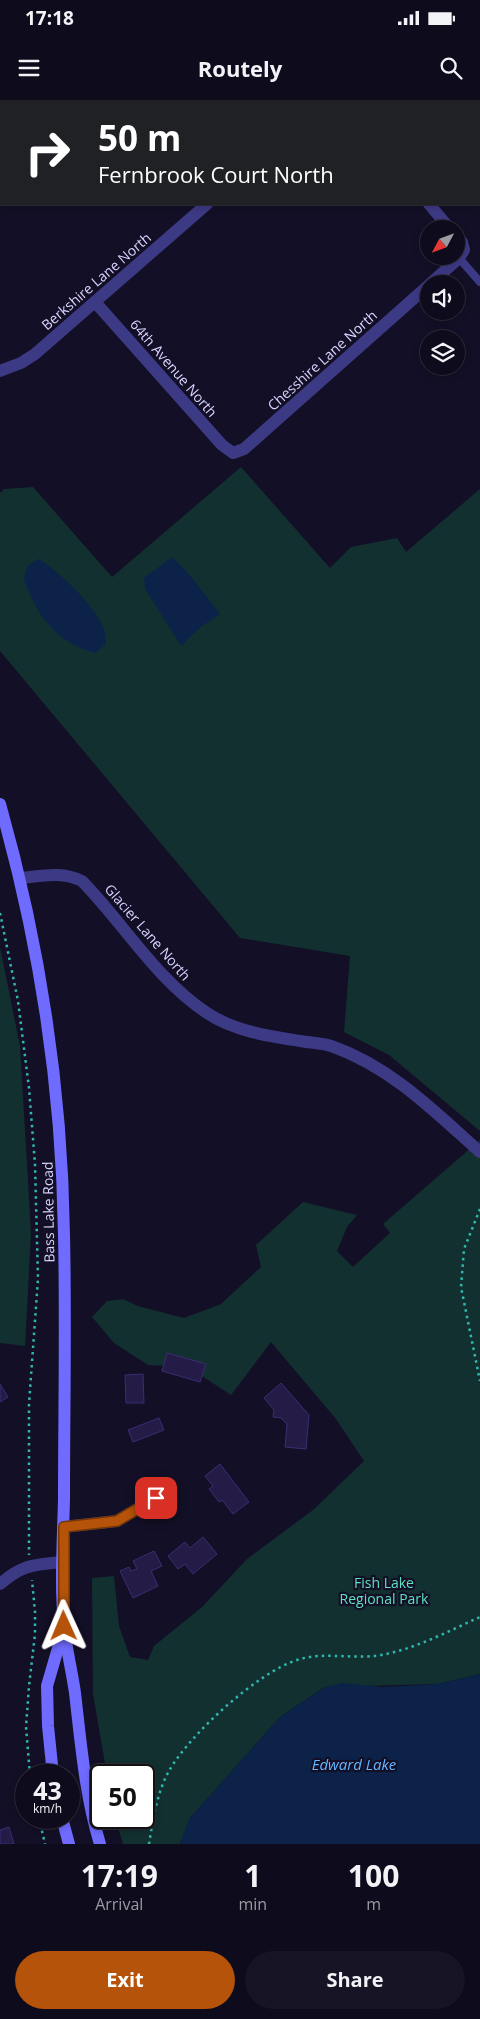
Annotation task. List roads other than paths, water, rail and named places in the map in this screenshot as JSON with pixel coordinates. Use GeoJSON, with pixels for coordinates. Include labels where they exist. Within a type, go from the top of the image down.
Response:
{"type":"FeatureCollection","features":[{"type":"Feature","properties":{"kind":"main road","name":"Bass Lake Road"},"geometry":{"type":"LineString","coordinates":[[0,804],[21,878],[43,987],[52,1047],[63,1170],[64,1626],[75,1692],[85,1778],[100,1844]]}},
{"type":"Feature","properties":{"kind":"main road","name":"Bass Lake Road"},"geometry":{"type":"LineString","coordinates":[[52,1764],[47,1686],[64,1626]]}},
{"type":"Feature","properties":{"kind":"main road"},"geometry":{"type":"LineString","coordinates":[[65,1829],[69,1844]]}},
{"type":"Feature","properties":{"kind":"street","name":"Berkshire Lane North"},"geometry":{"type":"LineString","coordinates":[[0,371],[21,363],[35,354],[206,205]]}},
{"type":"Feature","properties":{"kind":"street"},"geometry":{"type":"LineString","coordinates":[[431,205],[443,220]]}},
{"type":"Feature","properties":{"kind":"street","name":"Chesshire Lane North"},"geometry":{"type":"LineString","coordinates":[[439,275],[450,265]]}},
{"type":"Feature","properties":{"kind":"street","name":"Chesshire Lane North"},"geometry":{"type":"LineString","coordinates":[[233,452],[244,449],[420,292]]}},
{"type":"Feature","properties":{"kind":"street","name":"64th Avenue North"},"geometry":{"type":"LineString","coordinates":[[95,302],[222,445],[233,452]]}},
{"type":"Feature","properties":{"kind":"street","name":"Glacier Lane North"},"geometry":{"type":"LineString","coordinates":[[21,878],[62,874],[82,881],[160,972],[182,994],[208,1014],[238,1028],[270,1036],[332,1046],[360,1058],[387,1072],[480,1152]]}},
{"type":"Feature","properties":{"kind":"street"},"geometry":{"type":"LineString","coordinates":[[64,1527],[117,1521],[156,1498]]}},
{"type":"Feature","properties":{"kind":"street"},"geometry":{"type":"LineString","coordinates":[[0,1584],[13,1573],[30,1565],[63,1562]]}},
{"type":"Feature","properties":{"kind":"lane"},"geometry":{"type":"LineString","coordinates":[[465,259],[480,282]]}},
{"type":"Feature","properties":{"kind":"water"},"geometry":{"type":"Polygon","coordinates":[[[172,557],[189,574],[220,614],[202,626],[181,646],[145,589],[144,578],[172,557]]]}},
{"type":"Feature","properties":{"kind":"water"},"geometry":{"type":"Polygon","coordinates":[[[39,559],[57,572],[76,590],[99,620],[105,631],[106,644],[95,653],[64,639],[48,624],[35,605],[24,578],[28,565],[39,559]]]}},
{"type":"Feature","properties":{"kind":"water","name":"Edward Lake"},"geometry":{"type":"Polygon","coordinates":[[[480,1674],[480,1844],[180,1844],[190,1818],[280,1717],[325,1687],[343,1683],[382,1687],[438,1684],[480,1674]]]}},
{"type":"Feature","properties":{"kind":"park label","name":"Fish Lake Regional Park"},"geometry":{"type":"Point","coordinates":[384,1590]}}]}
